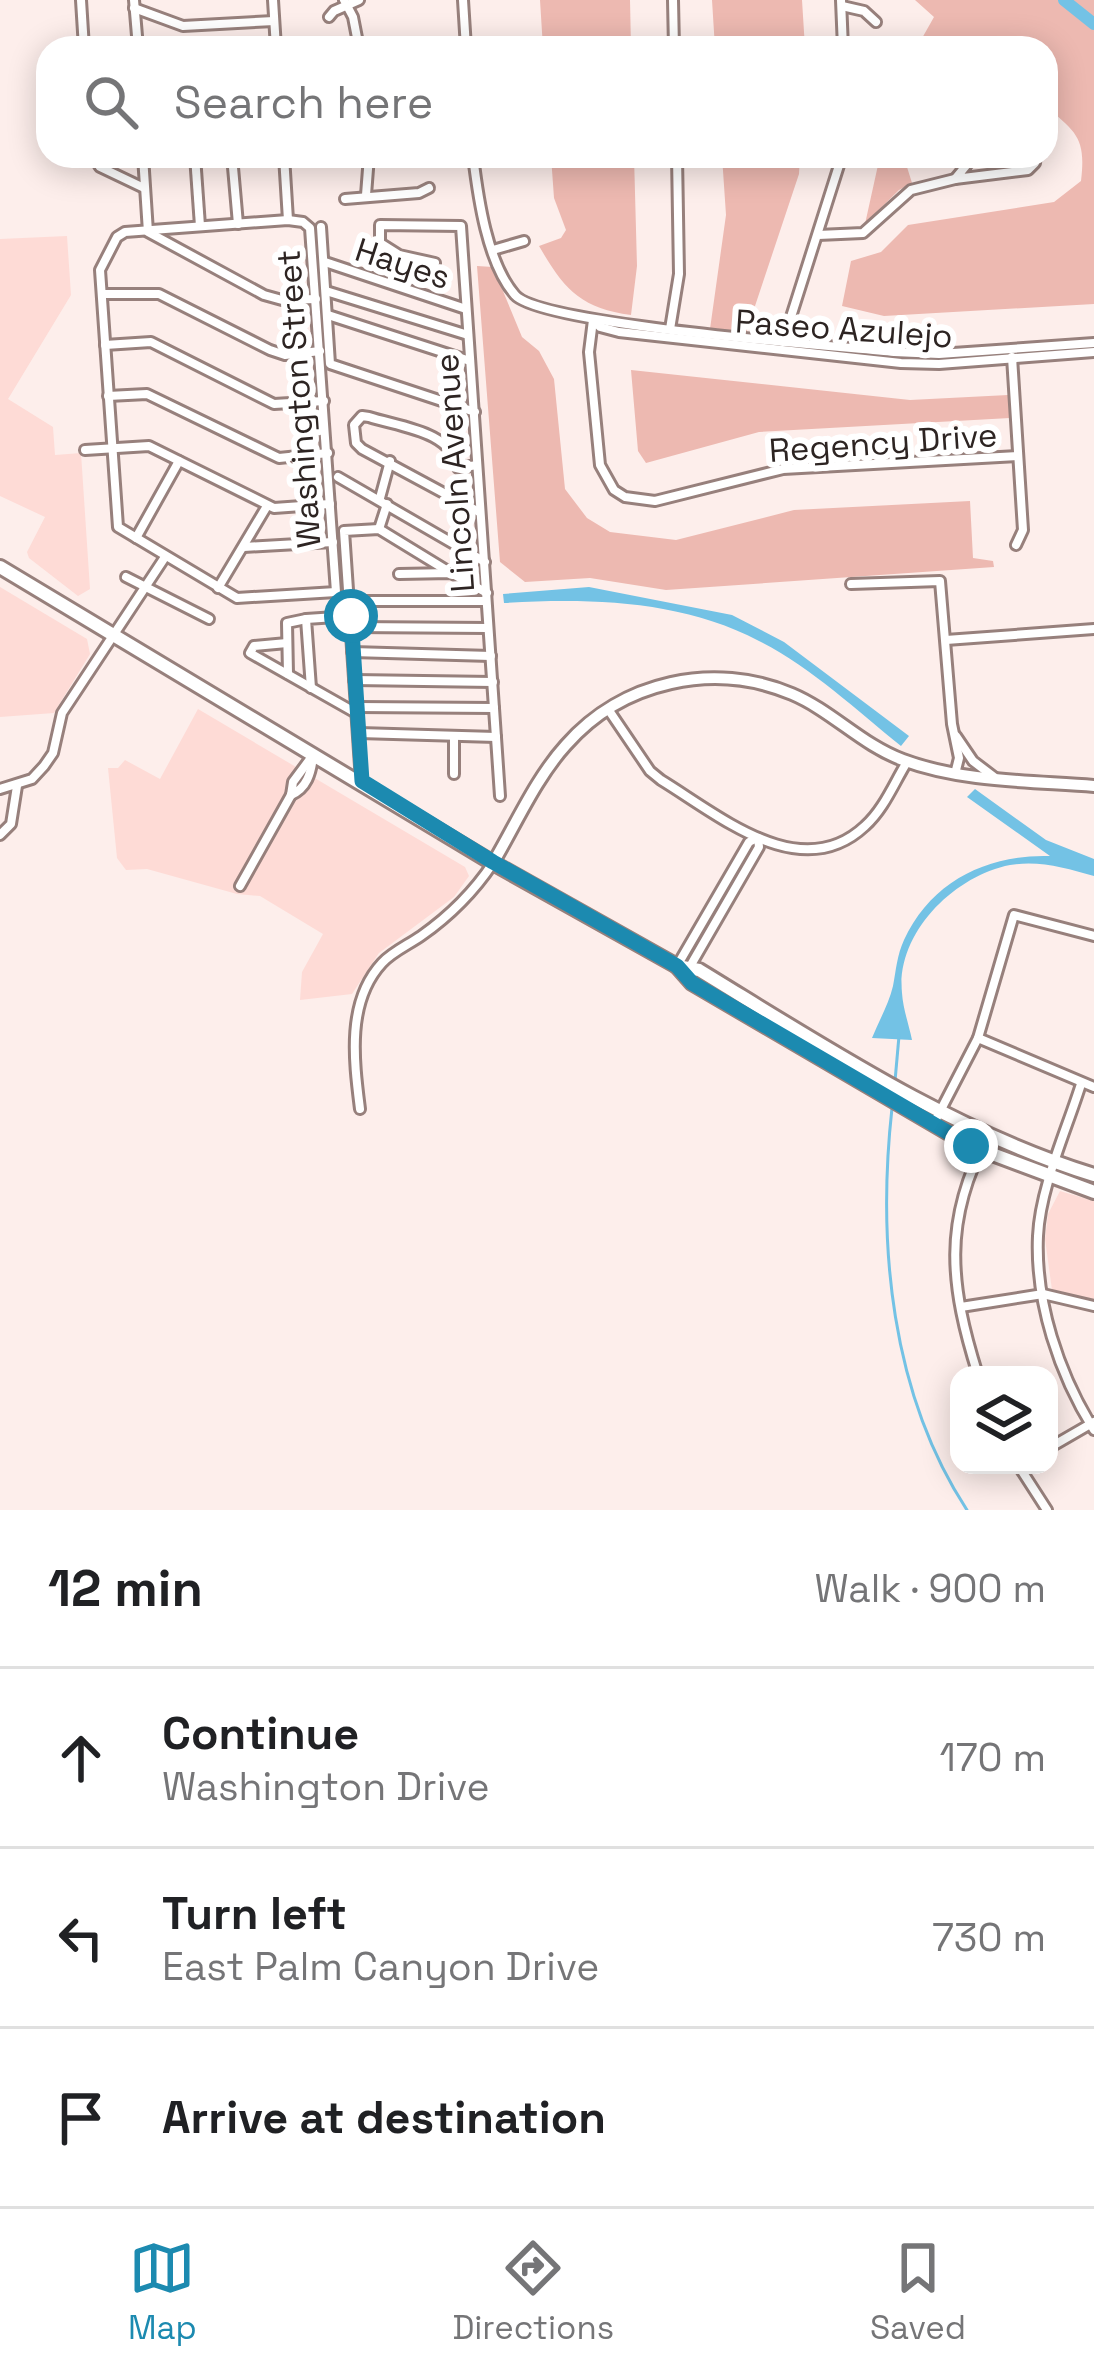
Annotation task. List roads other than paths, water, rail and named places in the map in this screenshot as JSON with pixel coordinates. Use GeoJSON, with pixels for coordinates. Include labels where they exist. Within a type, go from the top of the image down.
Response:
{"type":"FeatureCollection","features":[{"type":"Feature","properties":{"kind":"main road"},"geometry":{"type":"LineString","coordinates":[[0,567],[493,862],[908,1093],[936,1118]]}},
{"type":"Feature","properties":{"kind":"main road"},"geometry":{"type":"LineString","coordinates":[[493,862],[564,746],[608,709],[652,687],[675,682],[748,680],[797,696],[870,744],[907,762],[955,774],[1094,786]]}},
{"type":"Feature","properties":{"kind":"main road"},"geometry":{"type":"LineString","coordinates":[[684,970],[909,1111],[936,1118],[1094,1192]]}},
{"type":"Feature","properties":{"kind":"main road"},"geometry":{"type":"LineString","coordinates":[[1054,1170],[1094,1175]]}},
{"type":"Feature","properties":{"kind":"street"},"geometry":{"type":"LineString","coordinates":[[81,0],[83,36]]}},
{"type":"Feature","properties":{"kind":"street"},"geometry":{"type":"LineString","coordinates":[[273,0],[275,36]]}},
{"type":"Feature","properties":{"kind":"street"},"geometry":{"type":"LineString","coordinates":[[329,17],[345,3],[359,0]]}},
{"type":"Feature","properties":{"kind":"street"},"geometry":{"type":"LineString","coordinates":[[463,0],[465,36]]}},
{"type":"Feature","properties":{"kind":"street"},"geometry":{"type":"LineString","coordinates":[[673,0],[674,36]]}},
{"type":"Feature","properties":{"kind":"street"},"geometry":{"type":"LineString","coordinates":[[345,3],[357,36]]}},
{"type":"Feature","properties":{"kind":"street"},"geometry":{"type":"LineString","coordinates":[[843,36],[842,3],[864,11],[876,22]]}},
{"type":"Feature","properties":{"kind":"street"},"geometry":{"type":"LineString","coordinates":[[137,36],[134,4],[183,26],[274,21]]}},
{"type":"Feature","properties":{"kind":"street"},"geometry":{"type":"LineString","coordinates":[[102,168],[146,188]]}},
{"type":"Feature","properties":{"kind":"street"},"geometry":{"type":"LineString","coordinates":[[144,168],[148,232]]}},
{"type":"Feature","properties":{"kind":"street"},"geometry":{"type":"LineString","coordinates":[[196,168],[200,227]]}},
{"type":"Feature","properties":{"kind":"street"},"geometry":{"type":"LineString","coordinates":[[233,168],[238,224]]}},
{"type":"Feature","properties":{"kind":"street"},"geometry":{"type":"LineString","coordinates":[[267,506],[218,588],[118,527],[102,259],[125,232],[288,220],[285,168]]}},
{"type":"Feature","properties":{"kind":"street"},"geometry":{"type":"LineString","coordinates":[[365,196],[368,168]]}},
{"type":"Feature","properties":{"kind":"street"},"geometry":{"type":"LineString","coordinates":[[474,168],[478,205],[494,250],[524,241]]}},
{"type":"Feature","properties":{"kind":"street"},"geometry":{"type":"LineString","coordinates":[[670,333],[679,274],[677,168]]}},
{"type":"Feature","properties":{"kind":"street"},"geometry":{"type":"LineString","coordinates":[[782,345],[838,168]]}},
{"type":"Feature","properties":{"kind":"street"},"geometry":{"type":"LineString","coordinates":[[955,179],[964,168]]}},
{"type":"Feature","properties":{"kind":"street"},"geometry":{"type":"LineString","coordinates":[[818,235],[863,232],[911,190],[1030,168]]}},
{"type":"Feature","properties":{"kind":"street"},"geometry":{"type":"LineString","coordinates":[[345,199],[419,193],[429,188]]}},
{"type":"Feature","properties":{"kind":"street","name":"Washington Street"},"geometry":{"type":"LineString","coordinates":[[218,588],[237,598],[336,592],[310,228],[288,220]]}},
{"type":"Feature","properties":{"kind":"street","name":"Lincoln Avenue"},"geometry":{"type":"LineString","coordinates":[[435,263],[387,249],[380,243],[380,225],[461,226],[500,796]]}},
{"type":"Feature","properties":{"kind":"street"},"geometry":{"type":"LineString","coordinates":[[321,227],[330,364],[475,412]]}},
{"type":"Feature","properties":{"kind":"street"},"geometry":{"type":"LineString","coordinates":[[148,232],[264,295],[282,301],[316,298]]}},
{"type":"Feature","properties":{"kind":"street","name":"Paseo Azulejo"},"geometry":{"type":"LineString","coordinates":[[494,250],[509,285],[525,304],[593,320],[620,332],[782,345],[901,363],[1094,347]]}},
{"type":"Feature","properties":{"kind":"street","name":"Hayes"},"geometry":{"type":"LineString","coordinates":[[325,262],[466,309]]}},
{"type":"Feature","properties":{"kind":"street"},"geometry":{"type":"LineString","coordinates":[[326,291],[468,335]]}},
{"type":"Feature","properties":{"kind":"street"},"geometry":{"type":"LineString","coordinates":[[101,294],[159,295],[270,350],[285,355],[320,351]]}},
{"type":"Feature","properties":{"kind":"street"},"geometry":{"type":"LineString","coordinates":[[328,315],[470,361]]}},
{"type":"Feature","properties":{"kind":"street","name":"Regency Drive"},"geometry":{"type":"LineString","coordinates":[[593,320],[589,352],[600,464],[614,490],[639,501],[783,469],[1018,457]]}},
{"type":"Feature","properties":{"kind":"street"},"geometry":{"type":"LineString","coordinates":[[105,345],[151,342],[274,404],[324,401]]}},
{"type":"Feature","properties":{"kind":"street"},"geometry":{"type":"LineString","coordinates":[[1012,354],[1023,530],[1016,544]]}},
{"type":"Feature","properties":{"kind":"street"},"geometry":{"type":"LineString","coordinates":[[108,396],[148,394],[279,458],[328,453]]}},
{"type":"Feature","properties":{"kind":"street"},"geometry":{"type":"LineString","coordinates":[[478,465],[458,468],[457,457],[445,442],[369,417],[357,420],[354,434],[362,449],[481,513]]}},
{"type":"Feature","properties":{"kind":"street"},"geometry":{"type":"LineString","coordinates":[[86,449],[149,446],[267,506],[330,504]]}},
{"type":"Feature","properties":{"kind":"street"},"geometry":{"type":"LineString","coordinates":[[135,539],[179,461]]}},
{"type":"Feature","properties":{"kind":"street"},"geometry":{"type":"LineString","coordinates":[[379,529],[390,461]]}},
{"type":"Feature","properties":{"kind":"street"},"geometry":{"type":"LineString","coordinates":[[338,477],[485,562]]}},
{"type":"Feature","properties":{"kind":"street"},"geometry":{"type":"LineString","coordinates":[[362,781],[344,531],[379,529],[487,597]]}},
{"type":"Feature","properties":{"kind":"street"},"geometry":{"type":"LineString","coordinates":[[243,547],[333,542]]}},
{"type":"Feature","properties":{"kind":"street"},"geometry":{"type":"LineString","coordinates":[[0,789],[32,779],[44,766],[62,712],[165,557]]}},
{"type":"Feature","properties":{"kind":"street"},"geometry":{"type":"LineString","coordinates":[[399,574],[452,573]]}},
{"type":"Feature","properties":{"kind":"street"},"geometry":{"type":"LineString","coordinates":[[126,577],[208,619]]}},
{"type":"Feature","properties":{"kind":"street"},"geometry":{"type":"LineString","coordinates":[[851,584],[939,579],[952,730],[959,758],[955,774]]}},
{"type":"Feature","properties":{"kind":"street"},"geometry":{"type":"LineString","coordinates":[[350,601],[487,597]]}},
{"type":"Feature","properties":{"kind":"street"},"geometry":{"type":"LineString","coordinates":[[306,620],[311,690]]}},
{"type":"Feature","properties":{"kind":"street"},"geometry":{"type":"LineString","coordinates":[[289,676],[286,623],[489,628]]}},
{"type":"Feature","properties":{"kind":"street"},"geometry":{"type":"LineString","coordinates":[[946,640],[1094,629]]}},
{"type":"Feature","properties":{"kind":"street"},"geometry":{"type":"LineString","coordinates":[[287,644],[254,646],[250,653],[357,711],[494,708]]}},
{"type":"Feature","properties":{"kind":"street"},"geometry":{"type":"LineString","coordinates":[[352,652],[490,656]]}},
{"type":"Feature","properties":{"kind":"street"},"geometry":{"type":"LineString","coordinates":[[354,680],[493,682]]}},
{"type":"Feature","properties":{"kind":"street"},"geometry":{"type":"LineString","coordinates":[[608,709],[650,771],[758,838],[789,850],[836,846],[868,824],[907,762]]}},
{"type":"Feature","properties":{"kind":"street"},"geometry":{"type":"LineString","coordinates":[[952,730],[969,756],[994,777]]}},
{"type":"Feature","properties":{"kind":"street"},"geometry":{"type":"LineString","coordinates":[[359,733],[496,737]]}},
{"type":"Feature","properties":{"kind":"street"},"geometry":{"type":"LineString","coordinates":[[454,736],[454,774]]}},
{"type":"Feature","properties":{"kind":"street"},"geometry":{"type":"LineString","coordinates":[[240,886],[291,795],[302,789],[312,771],[314,754]]}},
{"type":"Feature","properties":{"kind":"street"},"geometry":{"type":"LineString","coordinates":[[0,835],[11,824],[17,785]]}},
{"type":"Feature","properties":{"kind":"street"},"geometry":{"type":"LineString","coordinates":[[684,970],[749,842],[758,838]]}},
{"type":"Feature","properties":{"kind":"street"},"geometry":{"type":"LineString","coordinates":[[360,1109],[355,1035],[369,980],[384,960],[460,906],[493,862]]}},
{"type":"Feature","properties":{"kind":"street"},"geometry":{"type":"LineString","coordinates":[[936,1118],[978,1038],[1015,915],[1094,935]]}},
{"type":"Feature","properties":{"kind":"street"},"geometry":{"type":"LineString","coordinates":[[978,1038],[1094,1087]]}},
{"type":"Feature","properties":{"kind":"street"},"geometry":{"type":"LineString","coordinates":[[1058,1444],[1093,1426],[1058,1354],[1043,1294],[1038,1234],[1081,1084]]}},
{"type":"Feature","properties":{"kind":"street"},"geometry":{"type":"LineString","coordinates":[[976,1366],[961,1307],[955,1218],[984,1143]]}},
{"type":"Feature","properties":{"kind":"street"},"geometry":{"type":"LineString","coordinates":[[961,1307],[1043,1294],[1094,1306]]}},
{"type":"Feature","properties":{"kind":"street"},"geometry":{"type":"LineString","coordinates":[[1024,1474],[1047,1510]]}},
{"type":"Feature","properties":{"kind":"water"},"geometry":{"type":"Polygon","coordinates":[[[589,587],[732,615],[784,642],[909,736],[901,746],[797,663],[729,627],[634,605],[504,603],[503,594],[589,587]]]}},
{"type":"Feature","properties":{"kind":"water"},"geometry":{"type":"Polygon","coordinates":[[[975,789],[1046,840],[1094,859],[1094,876],[1021,864],[969,881],[933,911],[908,949],[903,999],[912,1040],[872,1038],[891,992],[904,940],[929,902],[984,866],[1050,856],[967,797],[975,789]]]}},
{"type":"Feature","properties":{"kind":"waterway"},"geometry":{"type":"LineString","coordinates":[[1064,0],[1094,24]]}},
{"type":"Feature","properties":{"kind":"waterway"},"geometry":{"type":"LineString","coordinates":[[895,1081],[899,1036]]}},
{"type":"Feature","properties":{"kind":"waterway"},"geometry":{"type":"LineString","coordinates":[[892,1108],[887,1212],[895,1316],[921,1417],[967,1510]]}}]}
